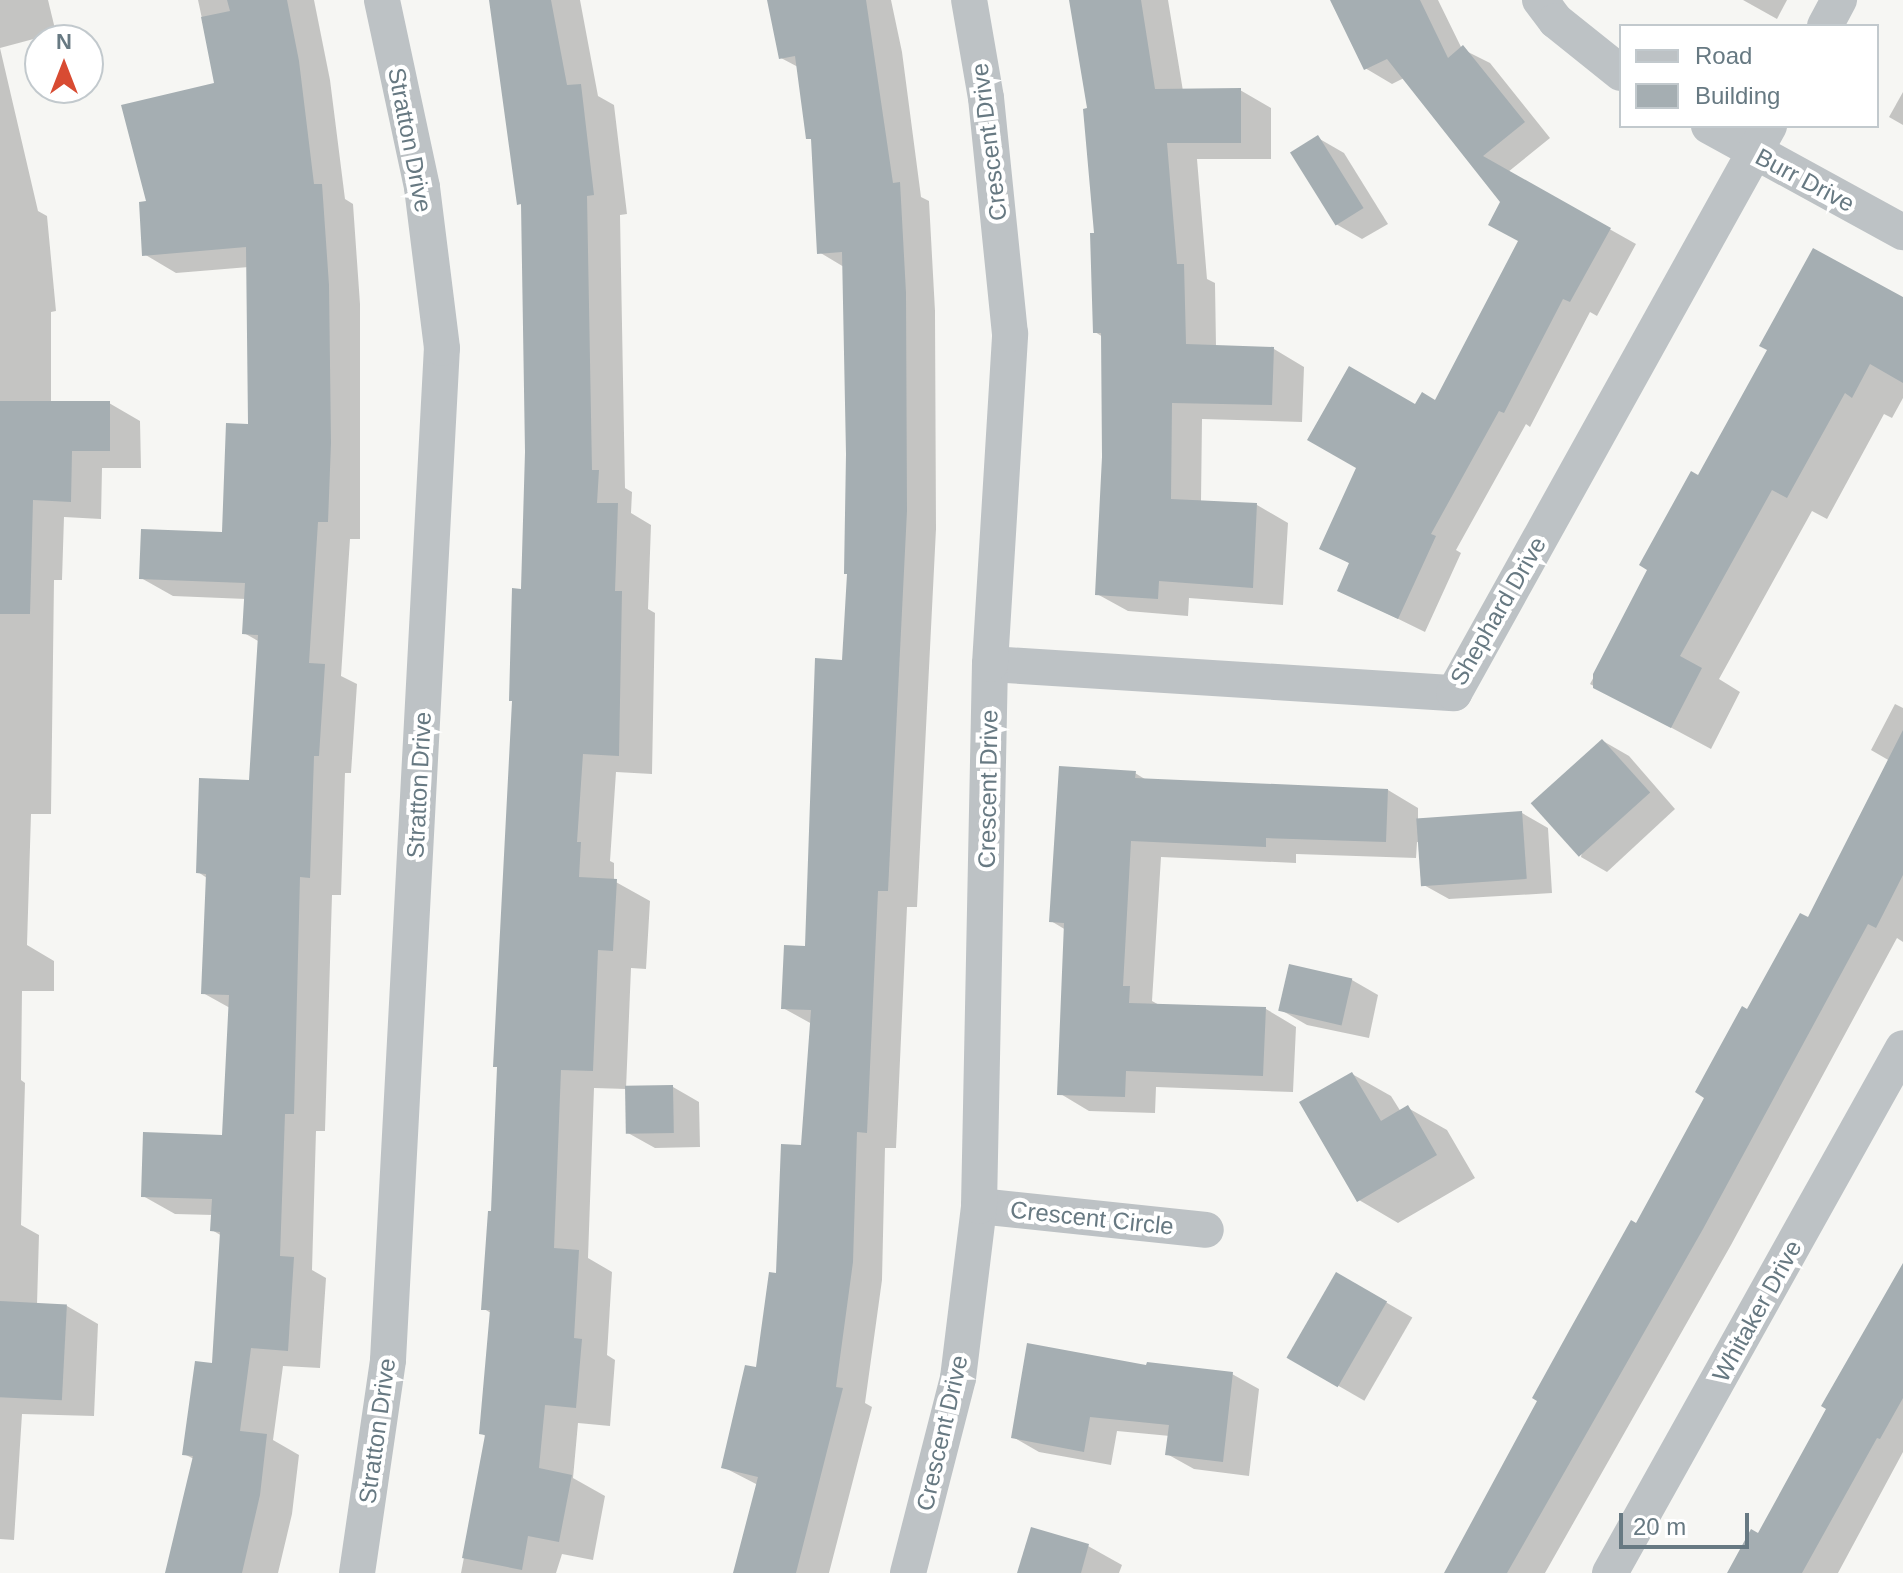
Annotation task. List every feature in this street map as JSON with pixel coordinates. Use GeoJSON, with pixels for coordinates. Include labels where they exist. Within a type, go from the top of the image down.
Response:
{"type":"FeatureCollection","features":[{"type":"Feature","properties":{"kind":"street","name":"Stratton Drive"},"geometry":{"type":"LineString","coordinates":[[357,1573],[388,1360],[442,348],[422,187],[382,0]]}},
{"type":"Feature","properties":{"kind":"street","name":"Crescent Drive"},"geometry":{"type":"LineString","coordinates":[[908,1573],[958,1378],[979,1206],[990,664],[1010,334],[986,98],[969,0]]}},
{"type":"Feature","properties":{"kind":"street"},"geometry":{"type":"LineString","coordinates":[[1540,0],[1556,21],[1619,71]]}},
{"type":"Feature","properties":{"kind":"street"},"geometry":{"type":"LineString","coordinates":[[1826,24],[1839,0]]}},
{"type":"Feature","properties":{"kind":"street","name":"Burr Drive"},"geometry":{"type":"LineString","coordinates":[[1717,128],[1762,139],[1903,232]]}},
{"type":"Feature","properties":{"kind":"street","name":"Shephard Drive"},"geometry":{"type":"LineString","coordinates":[[990,664],[1454,693],[1762,139]]}},
{"type":"Feature","properties":{"kind":"street","name":"Whitaker Drive"},"geometry":{"type":"LineString","coordinates":[[1610,1573],[1903,1048]]}},
{"type":"Feature","properties":{"kind":"street","name":"Crescent Circle"},"geometry":{"type":"LineString","coordinates":[[979,1206],[1206,1230]]}},
{"type":"Feature","properties":{"kind":"building"},"geometry":{"type":"Polygon","coordinates":[[[227,0],[287,0],[299,61],[314,184],[322,184],[329,285],[331,443],[328,522],[318,522],[309,663],[325,664],[319,756],[314,756],[310,878],[300,877],[294,1114],[285,1114],[280,1256],[294,1257],[288,1351],[251,1348],[240,1431],[267,1434],[260,1495],[242,1573],[165,1573],[193,1456],[182,1455],[195,1361],[212,1363],[220,1232],[210,1231],[212,1199],[141,1197],[143,1132],[222,1135],[229,995],[201,994],[206,874],[196,873],[199,778],[249,780],[258,635],[242,634],[245,583],[139,579],[141,529],[222,532],[226,423],[248,424],[246,247],[142,256],[139,202],[146,201],[121,105],[214,83],[201,17],[230,11],[227,0]]]}},
{"type":"Feature","properties":{"kind":"building"},"geometry":{"type":"Polygon","coordinates":[[[489,0],[551,0],[567,85],[581,84],[594,195],[587,196],[592,470],[599,470],[597,503],[618,503],[615,591],[622,591],[619,756],[583,754],[577,842],[581,842],[579,877],[617,879],[613,951],[598,950],[593,1071],[561,1070],[554,1248],[579,1250],[574,1338],[582,1339],[576,1408],[545,1405],[539,1468],[572,1475],[559,1542],[528,1536],[522,1570],[462,1558],[485,1435],[479,1434],[490,1310],[481,1310],[488,1211],[491,1211],[497,1067],[493,1067],[512,701],[509,701],[512,588],[521,589],[525,452],[521,204],[517,205],[489,0]]]}},
{"type":"Feature","properties":{"kind":"building"},"geometry":{"type":"Polygon","coordinates":[[[767,0],[866,0],[893,183],[900,182],[906,293],[907,511],[888,891],[878,891],[867,1133],[857,1132],[853,1262],[836,1387],[843,1388],[796,1573],[733,1573],[758,1477],[721,1468],[745,1365],[756,1367],[769,1272],[776,1273],[781,1144],[801,1145],[811,1010],[781,1009],[784,945],[805,946],[815,658],[842,660],[847,574],[844,574],[846,454],[842,252],[817,254],[811,139],[806,139],[795,56],[779,59],[767,0]]]}},
{"type":"Feature","properties":{"kind":"building"},"geometry":{"type":"Polygon","coordinates":[[[1069,0],[1141,0],[1155,89],[1241,88],[1241,143],[1167,143],[1177,264],[1184,264],[1186,344],[1274,347],[1272,405],[1172,403],[1171,499],[1257,503],[1253,588],[1159,581],[1158,599],[1095,595],[1102,457],[1101,333],[1093,333],[1090,233],[1094,233],[1083,109],[1087,108],[1069,0]]]}},
{"type":"Feature","properties":{"kind":"building"},"geometry":{"type":"Polygon","coordinates":[[[1330,0],[1420,0],[1448,58],[1463,45],[1525,122],[1483,156],[1611,228],[1570,302],[1563,299],[1504,413],[1499,411],[1431,534],[1436,536],[1398,619],[1337,591],[1349,563],[1319,549],[1356,468],[1307,440],[1349,366],[1415,404],[1422,392],[1435,400],[1518,241],[1488,225],[1500,202],[1387,59],[1364,70],[1330,0]]]}},
{"type":"Feature","properties":{"kind":"building"},"geometry":{"type":"Polygon","coordinates":[[[1318,135],[1364,208],[1336,225],[1290,152],[1318,135]]]}},
{"type":"Feature","properties":{"kind":"building"},"geometry":{"type":"Polygon","coordinates":[[[1813,248],[1903,297],[1903,383],[1870,364],[1852,398],[1845,393],[1787,498],[1772,490],[1680,656],[1702,668],[1671,728],[1593,688],[1593,674],[1647,570],[1639,565],[1691,471],[1698,475],[1767,350],[1759,346],[1813,248]]]}},
{"type":"Feature","properties":{"kind":"building"},"geometry":{"type":"Polygon","coordinates":[[[0,401],[110,401],[110,451],[72,451],[71,502],[33,500],[30,614],[0,614],[0,401]]]}},
{"type":"Feature","properties":{"kind":"building"},"geometry":{"type":"Polygon","coordinates":[[[1903,730],[1903,875],[1876,928],[1868,924],[1703,1229],[1507,1573],[1444,1573],[1537,1401],[1532,1398],[1631,1220],[1636,1223],[1704,1098],[1695,1092],[1742,1006],[1747,1009],[1800,913],[1808,917],[1903,730]]]}},
{"type":"Feature","properties":{"kind":"building"},"geometry":{"type":"Polygon","coordinates":[[[1602,739],[1650,793],[1579,857],[1531,803],[1602,739]]]}},
{"type":"Feature","properties":{"kind":"building"},"geometry":{"type":"Polygon","coordinates":[[[1059,766],[1136,771],[1135,778],[1388,789],[1386,842],[1266,838],[1266,847],[1131,841],[1123,986],[1130,986],[1129,1003],[1266,1007],[1263,1076],[1126,1071],[1125,1097],[1057,1095],[1064,923],[1049,922],[1059,766]]]}},
{"type":"Feature","properties":{"kind":"building"},"geometry":{"type":"Polygon","coordinates":[[[1522,811],[1527,879],[1421,886],[1416,818],[1522,811]]]}},
{"type":"Feature","properties":{"kind":"building"},"geometry":{"type":"Polygon","coordinates":[[[1289,964],[1352,979],[1342,1025],[1278,1011],[1289,964]]]}},
{"type":"Feature","properties":{"kind":"building"},"geometry":{"type":"Polygon","coordinates":[[[1352,1072],[1381,1121],[1408,1105],[1437,1155],[1357,1202],[1299,1102],[1352,1072]]]}},
{"type":"Feature","properties":{"kind":"building"},"geometry":{"type":"Polygon","coordinates":[[[673,1085],[674,1133],[626,1134],[625,1086],[673,1085]]]}},
{"type":"Feature","properties":{"kind":"building"},"geometry":{"type":"Polygon","coordinates":[[[1903,1263],[1903,1398],[1880,1439],[1877,1438],[1802,1573],[1727,1573],[1751,1529],[1758,1533],[1826,1409],[1821,1406],[1903,1263]]]}},
{"type":"Feature","properties":{"kind":"building"},"geometry":{"type":"Polygon","coordinates":[[[1336,1272],[1387,1302],[1338,1387],[1286,1358],[1336,1272]]]}},
{"type":"Feature","properties":{"kind":"building"},"geometry":{"type":"Polygon","coordinates":[[[0,1301],[67,1305],[62,1400],[0,1397],[0,1301]]]}},
{"type":"Feature","properties":{"kind":"building"},"geometry":{"type":"Polygon","coordinates":[[[1027,1343],[1146,1365],[1147,1362],[1233,1372],[1223,1462],[1165,1455],[1169,1425],[1090,1417],[1084,1452],[1011,1438],[1027,1343]]]}},
{"type":"Feature","properties":{"kind":"building"},"geometry":{"type":"Polygon","coordinates":[[[1031,1527],[1089,1544],[1081,1573],[1017,1573],[1031,1527]]]}}]}
